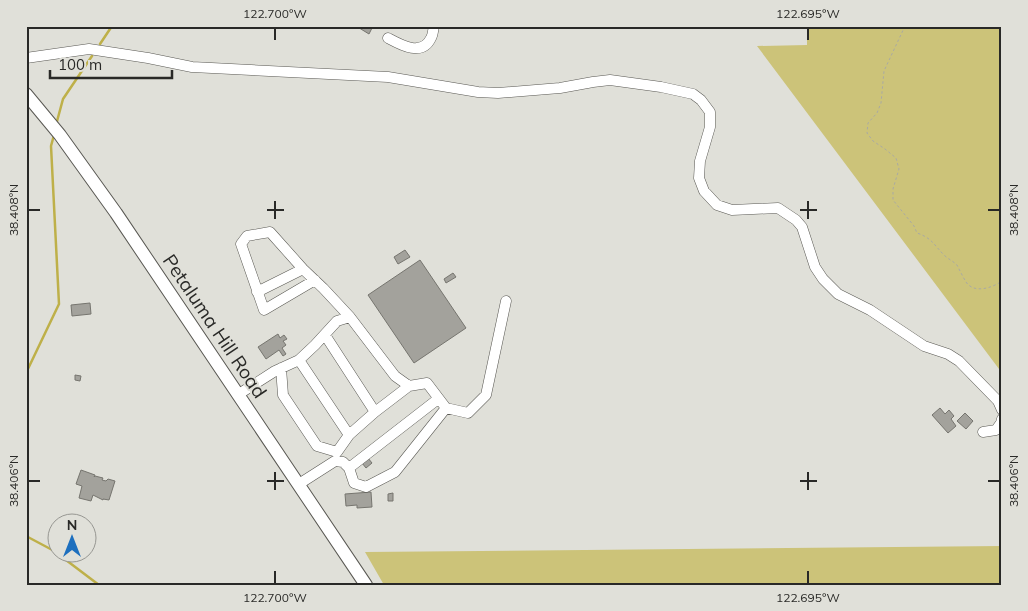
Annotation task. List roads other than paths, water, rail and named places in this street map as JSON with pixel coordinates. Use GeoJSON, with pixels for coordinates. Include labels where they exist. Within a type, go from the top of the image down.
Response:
{"type":"FeatureCollection","features":[{"type":"Feature","properties":{"kind":"main road","name":"Petaluma Hill Road"},"geometry":{"type":"LineString","coordinates":[[26,94],[55,129],[116,213],[300,484],[366,585]]}},
{"type":"Feature","properties":{"kind":"lane"},"geometry":{"type":"LineString","coordinates":[[388,38],[404,47],[416,49],[425,45],[431,38],[434,26]]}},
{"type":"Feature","properties":{"kind":"lane"},"geometry":{"type":"LineString","coordinates":[[26,58],[89,49],[192,67],[388,77],[478,92],[498,93],[560,88],[610,80],[661,87],[693,94],[701,100],[710,112],[710,127],[700,161],[699,178],[704,192],[717,205],[732,210],[778,208],[796,220],[802,227],[815,266],[823,279],[838,294],[870,310],[924,346],[948,354],[959,361],[998,401],[1002,410]]}},
{"type":"Feature","properties":{"kind":"lane"},"geometry":{"type":"LineString","coordinates":[[315,280],[264,310],[241,244],[247,236],[270,232],[350,317],[395,376],[409,386]]}},
{"type":"Feature","properties":{"kind":"lane"},"geometry":{"type":"LineString","coordinates":[[257,292],[303,269]]}},
{"type":"Feature","properties":{"kind":"lane"},"geometry":{"type":"LineString","coordinates":[[300,484],[336,457],[349,435],[409,386],[426,383],[446,408],[468,412],[486,395],[506,300]]}},
{"type":"Feature","properties":{"kind":"lane"},"geometry":{"type":"LineString","coordinates":[[239,394],[281,368],[299,360],[337,321],[350,317]]}},
{"type":"Feature","properties":{"kind":"lane"},"geometry":{"type":"LineString","coordinates":[[324,334],[375,412]]}},
{"type":"Feature","properties":{"kind":"lane"},"geometry":{"type":"LineString","coordinates":[[299,360],[349,435]]}},
{"type":"Feature","properties":{"kind":"lane"},"geometry":{"type":"LineString","coordinates":[[281,368],[283,395],[317,446],[343,462],[349,468],[354,483],[366,486],[395,472],[446,408]]}},
{"type":"Feature","properties":{"kind":"lane"},"geometry":{"type":"LineString","coordinates":[[349,468],[438,399]]}},
{"type":"Feature","properties":{"kind":"lane"},"geometry":{"type":"LineString","coordinates":[[983,432],[996,430],[1002,420]]}},
{"type":"Feature","properties":{"kind":"waterway"},"geometry":{"type":"LineString","coordinates":[[100,44],[112,26]]}},
{"type":"Feature","properties":{"kind":"waterway"},"geometry":{"type":"LineString","coordinates":[[56,125],[63,99],[92,56]]}},
{"type":"Feature","properties":{"kind":"waterway"},"geometry":{"type":"LineString","coordinates":[[26,373],[59,304],[51,146],[54,135]]}},
{"type":"Feature","properties":{"kind":"waterway"},"geometry":{"type":"LineString","coordinates":[[26,536],[48,548]]}},
{"type":"Feature","properties":{"kind":"waterway"},"geometry":{"type":"LineString","coordinates":[[71,564],[99,585]]}}]}
